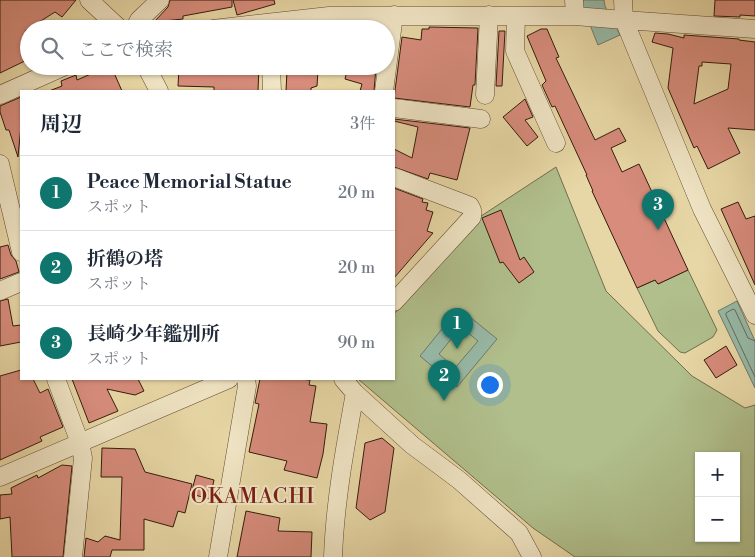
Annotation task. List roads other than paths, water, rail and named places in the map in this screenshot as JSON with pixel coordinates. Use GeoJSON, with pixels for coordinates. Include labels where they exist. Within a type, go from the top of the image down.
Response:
{"type":"FeatureCollection","features":[{"type":"Feature","properties":{"kind":"street"},"geometry":{"type":"LineString","coordinates":[[89,0],[110,20]]}},
{"type":"Feature","properties":{"kind":"street"},"geometry":{"type":"LineString","coordinates":[[139,20],[160,0]]}},
{"type":"Feature","properties":{"kind":"street"},"geometry":{"type":"LineString","coordinates":[[623,0],[620,20],[702,209],[749,288],[755,315]]}},
{"type":"Feature","properties":{"kind":"street"},"geometry":{"type":"LineString","coordinates":[[290,20],[329,8],[394,15],[484,10],[516,16],[577,11],[620,20],[755,29]]}},
{"type":"Feature","properties":{"kind":"street"},"geometry":{"type":"LineString","coordinates":[[484,10],[485,95]]}},
{"type":"Feature","properties":{"kind":"street"},"geometry":{"type":"LineString","coordinates":[[393,20],[394,15]]}},
{"type":"Feature","properties":{"kind":"street"},"geometry":{"type":"LineString","coordinates":[[516,16],[515,51],[556,143]]}},
{"type":"Feature","properties":{"kind":"street"},"geometry":{"type":"LineString","coordinates":[[0,95],[45,75]]}},
{"type":"Feature","properties":{"kind":"street"},"geometry":{"type":"LineString","coordinates":[[151,75],[158,90]]}},
{"type":"Feature","properties":{"kind":"street"},"geometry":{"type":"LineString","coordinates":[[271,75],[272,90]]}},
{"type":"Feature","properties":{"kind":"street"},"geometry":{"type":"LineString","coordinates":[[384,90],[386,75]]}},
{"type":"Feature","properties":{"kind":"street"},"geometry":{"type":"LineString","coordinates":[[395,108],[481,120]]}},
{"type":"Feature","properties":{"kind":"street"},"geometry":{"type":"LineString","coordinates":[[0,164],[20,248]]}},
{"type":"Feature","properties":{"kind":"street"},"geometry":{"type":"LineString","coordinates":[[395,177],[470,206],[472,210],[472,216],[395,301]]}},
{"type":"Feature","properties":{"kind":"street"},"geometry":{"type":"LineString","coordinates":[[0,291],[20,282]]}},
{"type":"Feature","properties":{"kind":"street"},"geometry":{"type":"LineString","coordinates":[[56,380],[84,458],[73,557]]}},
{"type":"Feature","properties":{"kind":"street"},"geometry":{"type":"LineString","coordinates":[[0,477],[227,380]]}},
{"type":"Feature","properties":{"kind":"street"},"geometry":{"type":"LineString","coordinates":[[218,557],[247,386],[246,380]]}},
{"type":"Feature","properties":{"kind":"street"},"geometry":{"type":"LineString","coordinates":[[344,380],[412,445],[459,480],[519,533],[532,557]]}},
{"type":"Feature","properties":{"kind":"street"},"geometry":{"type":"LineString","coordinates":[[333,557],[337,504],[345,444],[355,392]]}},
{"type":"Feature","properties":{"kind":"water"},"geometry":{"type":"Polygon","coordinates":[[[580,0],[604,0],[605,6],[620,35],[598,45],[580,0]]]}},
{"type":"Feature","properties":{"kind":"water"},"geometry":{"type":"Polygon","coordinates":[[[737,301],[755,341],[755,388],[718,311],[737,301]]]}},
{"type":"Feature","properties":{"kind":"water"},"geometry":{"type":"Polygon","coordinates":[[[459,308],[497,339],[457,387],[420,356],[459,308]],[[461,327],[439,354],[455,368],[478,341],[461,327]]]}},
{"type":"Feature","properties":{"kind":"place","name":"長崎少年鑑別所"},"geometry":{"type":"Point","coordinates":[658,230]}},
{"type":"Feature","properties":{"kind":"place","name":"Peace Memorial Statue"},"geometry":{"type":"Point","coordinates":[457,349]}},
{"type":"Feature","properties":{"kind":"place","name":"折鶴の塔"},"geometry":{"type":"Point","coordinates":[444,401]}},
{"type":"Feature","properties":{"kind":"district","name":"OKAMACHI"},"geometry":{"type":"Point","coordinates":[253,497]}}]}
